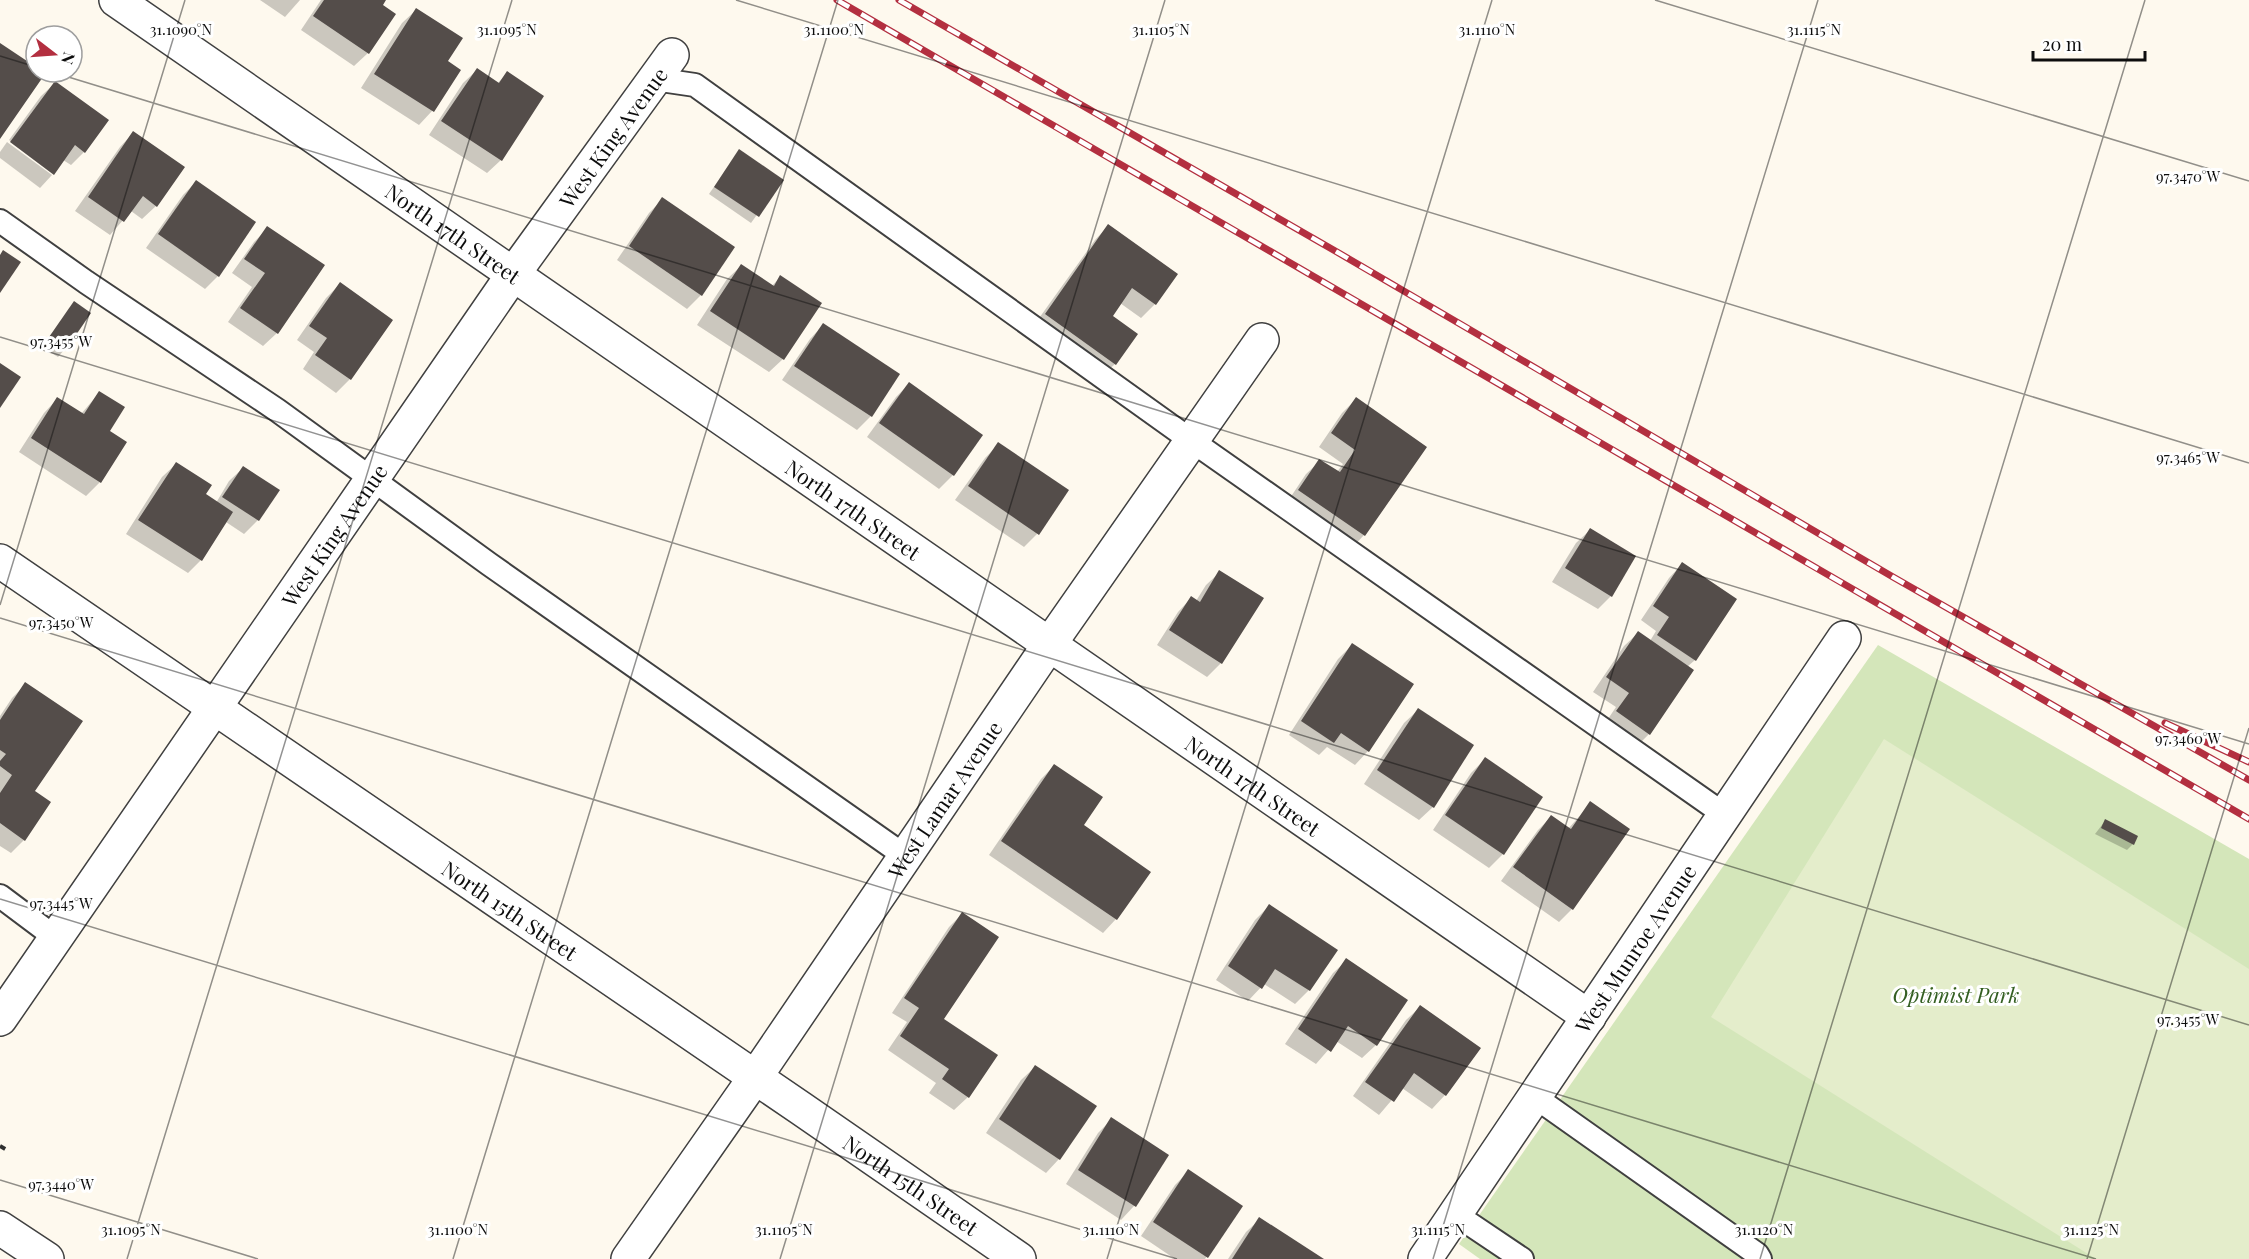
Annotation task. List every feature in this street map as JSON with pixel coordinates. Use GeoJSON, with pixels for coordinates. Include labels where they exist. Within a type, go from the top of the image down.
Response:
{"type":"FeatureCollection","features":[{"type":"Feature","properties":{"kind":"street","name":"North 17th Street"},"geometry":{"type":"LineString","coordinates":[[116,0],[1589,1017]]}},
{"type":"Feature","properties":{"kind":"street","name":"West King Avenue"},"geometry":{"type":"LineString","coordinates":[[0,1019],[514,273],[663,67]]}},
{"type":"Feature","properties":{"kind":"street","name":"West Lamar Avenue"},"geometry":{"type":"LineString","coordinates":[[628,1259],[756,1076],[1049,645],[1262,340]]}},
{"type":"Feature","properties":{"kind":"street","name":"North 15th Street"},"geometry":{"type":"LineString","coordinates":[[0,561],[213,709],[756,1076],[1019,1259]]}},
{"type":"Feature","properties":{"kind":"street","name":"West Munroe Avenue"},"geometry":{"type":"LineString","coordinates":[[1425,1259],[1844,638]]}},
{"type":"Feature","properties":{"kind":"street"},"geometry":{"type":"LineString","coordinates":[[0,1228],[47,1259]]}},
{"type":"Feature","properties":{"kind":"lane"},"geometry":{"type":"LineString","coordinates":[[663,67],[695,85],[1192,441],[1725,815]]}},
{"type":"Feature","properties":{"kind":"lane"},"geometry":{"type":"LineString","coordinates":[[0,221],[86,282],[277,410],[499,571],[905,856]]}},
{"type":"Feature","properties":{"kind":"lane"},"geometry":{"type":"LineString","coordinates":[[0,896],[56,938]]}},
{"type":"Feature","properties":{"kind":"lane"},"geometry":{"type":"LineString","coordinates":[[1535,1097],[1757,1254],[1760,1259]]}},
{"type":"Feature","properties":{"kind":"lane"},"geometry":{"type":"LineString","coordinates":[[1455,1214],[1522,1259]]}},
{"type":"Feature","properties":{"kind":"path"},"geometry":{"type":"LineString","coordinates":[[0,1146],[6,1150]]}},
{"type":"Feature","properties":{"kind":"green space","name":"Optimist Park"},"geometry":{"type":"Polygon","coordinates":[[[1878,645],[2249,859],[2249,1259],[1480,1259],[1459,1244],[1878,645]]]}},
{"type":"Feature","properties":{"kind":"green space"},"geometry":{"type":"Polygon","coordinates":[[[1884,739],[2249,969],[2249,1259],[2096,1259],[1711,1017],[1884,739]]]}},
{"type":"Feature","properties":{"kind":"building"},"geometry":{"type":"Polygon","coordinates":[[[324,0],[386,0],[383,5],[396,14],[369,54],[313,16],[324,0]]]}},
{"type":"Feature","properties":{"kind":"building"},"geometry":{"type":"Polygon","coordinates":[[[416,8],[463,38],[448,61],[461,70],[434,112],[374,74],[416,8]]]}},
{"type":"Feature","properties":{"kind":"building"},"geometry":{"type":"Polygon","coordinates":[[[0,43],[24,59],[24,84],[38,84],[0,139],[0,43]]]}},
{"type":"Feature","properties":{"kind":"building"},"geometry":{"type":"Polygon","coordinates":[[[477,68],[499,83],[507,71],[544,96],[502,161],[441,121],[477,68]]]}},
{"type":"Feature","properties":{"kind":"building"},"geometry":{"type":"Polygon","coordinates":[[[53,84],[59,84],[109,120],[85,153],[75,145],[54,175],[10,142],[53,84]]]}},
{"type":"Feature","properties":{"kind":"building"},"geometry":{"type":"Polygon","coordinates":[[[133,131],[185,167],[157,207],[143,196],[124,222],[88,197],[133,131]]]}},
{"type":"Feature","properties":{"kind":"building"},"geometry":{"type":"Polygon","coordinates":[[[739,149],[784,180],[759,217],[714,187],[739,149]]]}},
{"type":"Feature","properties":{"kind":"building"},"geometry":{"type":"Polygon","coordinates":[[[196,180],[256,222],[219,277],[158,234],[196,180]]]}},
{"type":"Feature","properties":{"kind":"building"},"geometry":{"type":"Polygon","coordinates":[[[662,197],[735,247],[702,296],[629,246],[662,197]]]}},
{"type":"Feature","properties":{"kind":"building"},"geometry":{"type":"Polygon","coordinates":[[[1108,224],[1178,274],[1156,305],[1132,288],[1113,316],[1138,334],[1116,365],[1045,314],[1108,224]]]}},
{"type":"Feature","properties":{"kind":"building"},"geometry":{"type":"Polygon","coordinates":[[[267,226],[325,265],[278,334],[240,308],[265,273],[244,259],[267,226]]]}},
{"type":"Feature","properties":{"kind":"building"},"geometry":{"type":"Polygon","coordinates":[[[3,250],[21,262],[0,293],[0,255],[3,250]]]}},
{"type":"Feature","properties":{"kind":"building"},"geometry":{"type":"Polygon","coordinates":[[[741,264],[774,286],[780,275],[822,303],[784,360],[710,311],[741,264]]]}},
{"type":"Feature","properties":{"kind":"building"},"geometry":{"type":"Polygon","coordinates":[[[340,282],[393,320],[351,380],[315,355],[327,338],[309,326],[340,282]]]}},
{"type":"Feature","properties":{"kind":"building"},"geometry":{"type":"Polygon","coordinates":[[[74,301],[91,313],[65,351],[47,340],[74,301]]]}},
{"type":"Feature","properties":{"kind":"building"},"geometry":{"type":"Polygon","coordinates":[[[823,323],[900,374],[872,417],[794,366],[823,323]]]}},
{"type":"Feature","properties":{"kind":"building"},"geometry":{"type":"Polygon","coordinates":[[[0,363],[21,377],[0,408],[0,363]]]}},
{"type":"Feature","properties":{"kind":"building"},"geometry":{"type":"Polygon","coordinates":[[[909,382],[983,435],[954,476],[879,423],[909,382]]]}},
{"type":"Feature","properties":{"kind":"building"},"geometry":{"type":"Polygon","coordinates":[[[99,391],[125,407],[110,431],[127,442],[101,483],[31,438],[57,397],[84,414],[99,391]]]}},
{"type":"Feature","properties":{"kind":"building"},"geometry":{"type":"Polygon","coordinates":[[[1356,397],[1427,447],[1365,536],[1298,490],[1319,459],[1340,472],[1355,450],[1331,433],[1356,397]]]}},
{"type":"Feature","properties":{"kind":"building"},"geometry":{"type":"Polygon","coordinates":[[[998,442],[1069,490],[1039,535],[968,486],[998,442]]]}},
{"type":"Feature","properties":{"kind":"building"},"geometry":{"type":"Polygon","coordinates":[[[176,462],[212,485],[206,494],[233,512],[202,561],[138,520],[176,462]]]}},
{"type":"Feature","properties":{"kind":"building"},"geometry":{"type":"Polygon","coordinates":[[[243,466],[280,490],[259,521],[222,497],[243,466]]]}},
{"type":"Feature","properties":{"kind":"building"},"geometry":{"type":"Polygon","coordinates":[[[1590,528],[1636,556],[1612,597],[1565,568],[1590,528]]]}},
{"type":"Feature","properties":{"kind":"building"},"geometry":{"type":"Polygon","coordinates":[[[1682,562],[1737,599],[1696,661],[1657,635],[1669,617],[1653,606],[1682,562]]]}},
{"type":"Feature","properties":{"kind":"building"},"geometry":{"type":"Polygon","coordinates":[[[1219,570],[1264,598],[1222,664],[1169,630],[1191,596],[1200,602],[1219,570]]]}},
{"type":"Feature","properties":{"kind":"building"},"geometry":{"type":"Polygon","coordinates":[[[1638,631],[1694,670],[1650,735],[1616,711],[1629,693],[1606,677],[1638,631]]]}},
{"type":"Feature","properties":{"kind":"building"},"geometry":{"type":"Polygon","coordinates":[[[1352,643],[1414,684],[1369,752],[1341,733],[1334,743],[1301,721],[1352,643]]]}},
{"type":"Feature","properties":{"kind":"building"},"geometry":{"type":"Polygon","coordinates":[[[25,682],[83,721],[35,791],[51,802],[25,841],[0,823],[0,793],[12,775],[0,766],[0,761],[6,754],[0,750],[0,720],[25,682]]]}},
{"type":"Feature","properties":{"kind":"building"},"geometry":{"type":"Polygon","coordinates":[[[1418,708],[1474,745],[1434,808],[1377,770],[1418,708]]]}},
{"type":"Feature","properties":{"kind":"building"},"geometry":{"type":"Polygon","coordinates":[[[1485,757],[1543,797],[1504,855],[1445,815],[1485,757]]]}},
{"type":"Feature","properties":{"kind":"building"},"geometry":{"type":"Polygon","coordinates":[[[1054,764],[1103,797],[1084,825],[1151,872],[1117,920],[1001,841],[1054,764]]]}},
{"type":"Feature","properties":{"kind":"building"},"geometry":{"type":"Polygon","coordinates":[[[1590,801],[1630,829],[1573,910],[1513,867],[1551,815],[1571,829],[1590,801]]]}},
{"type":"Feature","properties":{"kind":"building"},"geometry":{"type":"Polygon","coordinates":[[[2105,819],[2138,836],[2134,845],[2101,828],[2105,819]]]}},
{"type":"Feature","properties":{"kind":"building"},"geometry":{"type":"Polygon","coordinates":[[[1269,904],[1338,950],[1310,991],[1275,969],[1262,989],[1228,966],[1269,904]]]}},
{"type":"Feature","properties":{"kind":"building"},"geometry":{"type":"Polygon","coordinates":[[[962,912],[999,937],[944,1019],[998,1055],[969,1098],[942,1079],[949,1069],[900,1036],[919,1008],[904,998],[962,912]]]}},
{"type":"Feature","properties":{"kind":"building"},"geometry":{"type":"Polygon","coordinates":[[[1346,958],[1408,1000],[1377,1046],[1348,1026],[1331,1052],[1298,1029],[1346,958]]]}},
{"type":"Feature","properties":{"kind":"building"},"geometry":{"type":"Polygon","coordinates":[[[1420,1005],[1481,1048],[1446,1096],[1414,1073],[1394,1102],[1365,1082],[1420,1005]]]}},
{"type":"Feature","properties":{"kind":"building"},"geometry":{"type":"Polygon","coordinates":[[[1035,1065],[1097,1106],[1060,1160],[999,1119],[1035,1065]]]}},
{"type":"Feature","properties":{"kind":"building"},"geometry":{"type":"Polygon","coordinates":[[[1111,1117],[1169,1155],[1136,1207],[1078,1170],[1111,1117]]]}},
{"type":"Feature","properties":{"kind":"building"},"geometry":{"type":"Polygon","coordinates":[[[1188,1169],[1243,1206],[1208,1258],[1153,1222],[1188,1169]]]}},
{"type":"Feature","properties":{"kind":"building"},"geometry":{"type":"Polygon","coordinates":[[[1259,1217],[1324,1259],[1232,1259],[1259,1217]]]}},
{"type":"Feature","properties":{"kind":"railway"},"geometry":{"type":"LineString","coordinates":[[837,0],[2249,819]]}},
{"type":"Feature","properties":{"kind":"railway"},"geometry":{"type":"LineString","coordinates":[[899,0],[1337,252],[1893,577],[2249,780]]}},
{"type":"Feature","properties":{"kind":"railway"},"geometry":{"type":"LineString","coordinates":[[2165,723],[2249,762]]}}]}
